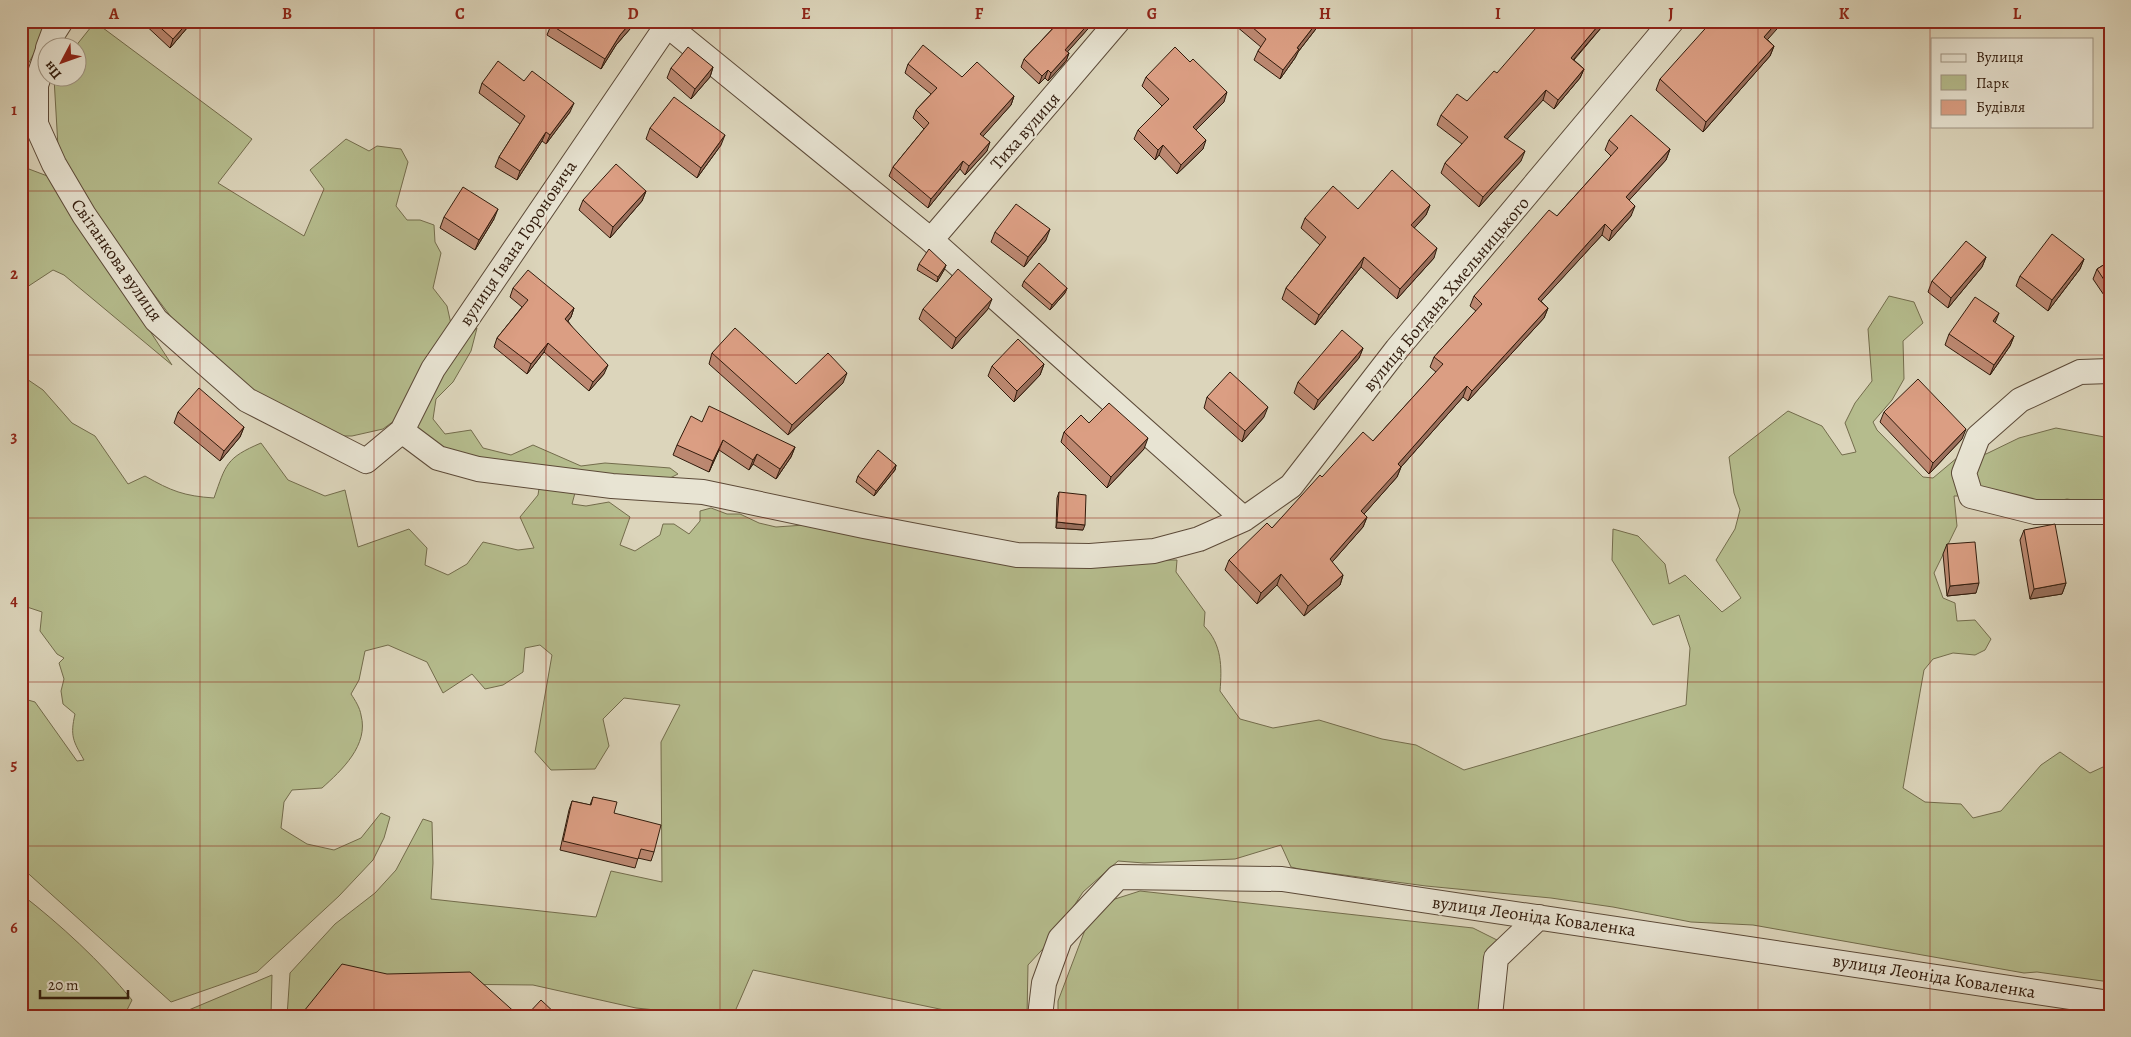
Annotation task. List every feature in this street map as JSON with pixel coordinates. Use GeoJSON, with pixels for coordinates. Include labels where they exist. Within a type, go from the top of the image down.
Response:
{"type":"FeatureCollection","features":[{"type":"Feature","properties":{"kind":"street","name":"Світанкова вулиця"},"geometry":{"type":"LineString","coordinates":[[52,38],[61,21]]}},
{"type":"Feature","properties":{"kind":"street","name":"Тиха вулиця"},"geometry":{"type":"LineString","coordinates":[[931,240],[1118,21]]}},
{"type":"Feature","properties":{"kind":"street","name":"вулиця Богдана Хмельницького"},"geometry":{"type":"LineString","coordinates":[[402,431],[438,458],[478,469],[612,486],[703,492],[864,526],[1018,555],[1090,556],[1154,551],[1198,539],[1244,519],[1291,486],[1397,349],[1672,21]]}},
{"type":"Feature","properties":{"kind":"street"},"geometry":{"type":"LineString","coordinates":[[669,23],[931,240],[1244,519]]}},
{"type":"Feature","properties":{"kind":"street","name":"вулиця Івана Гороновича"},"geometry":{"type":"LineString","coordinates":[[366,461],[402,431],[433,369],[669,23]]}},
{"type":"Feature","properties":{"kind":"street","name":"Світанкова вулиця"},"geometry":{"type":"LineString","coordinates":[[38,79],[36,85],[36,124],[54,164],[84,215],[156,320],[247,400],[366,461]]}},
{"type":"Feature","properties":{"kind":"street"},"geometry":{"type":"LineString","coordinates":[[2110,371],[2080,372],[2020,400],[1978,438],[1964,473],[1970,496],[2035,512],[2110,512]]}},
{"type":"Feature","properties":{"kind":"street","name":"вулиця Леоніда Коваленка"},"geometry":{"type":"LineString","coordinates":[[1040,1016],[1044,983],[1060,939],[1118,878],[1282,879],[2110,1003]]}},
{"type":"Feature","properties":{"kind":"street"},"geometry":{"type":"LineString","coordinates":[[1490,1016],[1496,958],[1539,917]]}},
{"type":"Feature","properties":{"kind":"green space"},"geometry":{"type":"Polygon","coordinates":[[[21,21],[52,21],[43,38],[38,38],[38,46],[22,75],[32,93],[29,124],[21,136],[21,21]]]}},
{"type":"Feature","properties":{"kind":"green space"},"geometry":{"type":"Polygon","coordinates":[[[95,22],[252,139],[218,183],[304,236],[324,189],[310,170],[346,139],[369,151],[377,146],[401,149],[408,162],[396,206],[407,220],[420,220],[434,225],[435,242],[441,253],[433,288],[447,306],[451,324],[421,366],[406,412],[383,429],[352,436],[336,436],[264,401],[187,338],[103,227],[59,164],[55,88],[88,88],[88,38],[82,38],[95,22]]]}},
{"type":"Feature","properties":{"kind":"green space"},"geometry":{"type":"Polygon","coordinates":[[[21,166],[50,177],[172,365],[64,275],[53,270],[21,291],[21,166]]]}},
{"type":"Feature","properties":{"kind":"green space"},"geometry":{"type":"Polygon","coordinates":[[[1889,296],[1914,302],[1923,323],[1903,341],[1904,379],[1892,400],[1873,422],[1877,430],[1923,477],[1933,478],[1964,452],[1986,454],[2019,438],[2056,428],[2110,438],[2110,504],[2104,505],[2067,499],[2036,505],[1987,496],[1954,496],[1957,526],[1934,573],[1943,598],[1955,603],[1957,621],[1975,620],[1991,639],[1985,650],[1975,655],[1953,653],[1933,659],[1924,670],[1903,788],[1925,802],[1961,804],[1973,818],[2001,811],[2041,765],[2060,752],[2090,773],[2103,767],[2110,772],[2110,982],[2037,972],[2024,973],[1753,925],[1691,922],[1613,907],[1551,898],[1426,886],[1299,869],[1291,867],[1281,845],[1235,859],[1144,863],[1118,861],[1083,892],[1053,938],[1028,965],[1027,1016],[973,1016],[753,970],[733,1016],[714,1016],[636,1008],[533,985],[335,983],[309,1016],[287,1016],[290,973],[335,924],[375,893],[396,870],[423,819],[432,822],[433,863],[431,899],[596,917],[611,871],[662,882],[661,742],[680,705],[624,698],[603,719],[609,746],[595,769],[551,770],[535,752],[552,655],[540,645],[525,648],[523,672],[503,685],[485,689],[472,674],[443,693],[427,662],[388,645],[365,651],[359,680],[351,694],[356,701],[361,715],[361,737],[357,747],[345,765],[322,788],[292,790],[284,802],[281,828],[307,844],[334,850],[361,838],[381,813],[390,817],[384,838],[373,860],[339,896],[257,972],[171,1002],[21,867],[21,698],[35,702],[77,761],[84,760],[77,748],[73,733],[75,714],[63,704],[61,691],[64,679],[59,663],[64,658],[57,654],[40,631],[42,612],[21,605],[21,375],[43,390],[72,423],[95,436],[128,484],[145,476],[178,492],[214,498],[221,477],[229,463],[249,448],[261,443],[288,480],[325,496],[345,490],[358,547],[409,529],[427,548],[425,565],[448,575],[467,564],[483,542],[518,550],[534,548],[520,517],[538,495],[542,470],[446,458],[416,429],[454,352],[477,328],[471,351],[453,382],[436,399],[433,419],[445,434],[471,430],[483,448],[511,455],[533,445],[581,466],[605,463],[670,468],[678,474],[668,479],[579,478],[572,504],[586,506],[609,502],[630,517],[620,545],[635,551],[660,535],[663,524],[674,524],[689,534],[700,521],[700,511],[711,508],[727,514],[740,514],[759,523],[776,527],[819,524],[1126,560],[1177,560],[1176,572],[1205,612],[1204,626],[1218,648],[1221,665],[1220,691],[1240,719],[1273,728],[1319,720],[1382,739],[1416,745],[1464,770],[1686,705],[1690,648],[1679,615],[1653,625],[1612,560],[1613,529],[1638,536],[1665,564],[1669,584],[1685,575],[1722,612],[1741,598],[1716,560],[1735,529],[1740,510],[1734,493],[1729,457],[1788,411],[1822,426],[1842,455],[1856,452],[1845,423],[1855,403],[1872,381],[1868,329],[1889,296]]]}},
{"type":"Feature","properties":{"kind":"green space"},"geometry":{"type":"Polygon","coordinates":[[[1140,891],[1473,928],[1497,940],[1506,949],[1490,1016],[1058,1016],[1058,1001],[1088,922],[1115,899],[1140,891]]]}},
{"type":"Feature","properties":{"kind":"green space"},"geometry":{"type":"Polygon","coordinates":[[[21,894],[51,918],[107,971],[132,1000],[126,1012],[116,1016],[21,1016],[21,894]]]}},
{"type":"Feature","properties":{"kind":"green space"},"geometry":{"type":"Polygon","coordinates":[[[272,975],[271,1016],[187,1016],[184,1012],[272,975]]]}},
{"type":"Feature","properties":{"kind":"building"},"geometry":{"type":"Polygon","coordinates":[[[153,21],[189,21],[173,39],[153,21]]]}},
{"type":"Feature","properties":{"kind":"building"},"geometry":{"type":"Polygon","coordinates":[[[553,21],[632,21],[620,35],[605,59],[551,25],[553,21]]]}},
{"type":"Feature","properties":{"kind":"building"},"geometry":{"type":"Polygon","coordinates":[[[1060,21],[1091,21],[1065,50],[1069,53],[1051,73],[1048,70],[1042,76],[1024,59],[1060,21]]]}},
{"type":"Feature","properties":{"kind":"building"},"geometry":{"type":"Polygon","coordinates":[[[1245,21],[1318,21],[1283,70],[1258,51],[1266,39],[1245,21]]]}},
{"type":"Feature","properties":{"kind":"building"},"geometry":{"type":"Polygon","coordinates":[[[1542,21],[1602,21],[1571,58],[1584,69],[1558,100],[1546,90],[1504,137],[1525,151],[1483,197],[1445,163],[1468,137],[1441,115],[1457,94],[1467,101],[1494,71],[1497,73],[1542,21]]]}},
{"type":"Feature","properties":{"kind":"building"},"geometry":{"type":"Polygon","coordinates":[[[1712,21],[1778,21],[1764,37],[1774,46],[1706,122],[1660,79],[1712,21]]]}},
{"type":"Feature","properties":{"kind":"building"},"geometry":{"type":"Polygon","coordinates":[[[923,45],[962,77],[977,62],[1014,96],[980,134],[990,142],[969,166],[963,161],[931,199],[893,167],[929,123],[916,110],[937,88],[908,64],[923,45]]]}},
{"type":"Feature","properties":{"kind":"building"},"geometry":{"type":"Polygon","coordinates":[[[688,47],[713,67],[695,89],[671,68],[688,47]]]}},
{"type":"Feature","properties":{"kind":"building"},"geometry":{"type":"Polygon","coordinates":[[[1175,47],[1190,62],[1193,59],[1227,92],[1193,127],[1206,140],[1181,165],[1163,145],[1158,150],[1138,130],[1169,99],[1146,77],[1175,47]]]}},
{"type":"Feature","properties":{"kind":"building"},"geometry":{"type":"Polygon","coordinates":[[[498,61],[524,81],[532,71],[574,103],[550,135],[546,132],[520,171],[499,157],[525,116],[482,83],[498,61]]]}},
{"type":"Feature","properties":{"kind":"building"},"geometry":{"type":"Polygon","coordinates":[[[674,97],[725,135],[701,168],[650,128],[674,97]]]}},
{"type":"Feature","properties":{"kind":"building"},"geometry":{"type":"Polygon","coordinates":[[[1631,115],[1670,149],[1626,197],[1635,206],[1612,231],[1605,224],[1538,299],[1548,308],[1472,391],[1467,386],[1398,464],[1401,467],[1361,511],[1367,517],[1330,559],[1343,575],[1308,606],[1281,574],[1261,593],[1229,560],[1267,523],[1272,528],[1320,475],[1322,477],[1363,432],[1373,441],[1443,364],[1434,357],[1482,304],[1474,296],[1549,210],[1557,216],[1618,148],[1609,140],[1631,115]]]}},
{"type":"Feature","properties":{"kind":"building"},"geometry":{"type":"Polygon","coordinates":[[[616,164],[646,191],[613,227],[583,200],[616,164]]]}},
{"type":"Feature","properties":{"kind":"building"},"geometry":{"type":"Polygon","coordinates":[[[1392,170],[1430,205],[1411,225],[1437,248],[1400,289],[1364,257],[1319,315],[1286,288],[1326,237],[1305,218],[1333,186],[1358,209],[1392,170]]]}},
{"type":"Feature","properties":{"kind":"building"},"geometry":{"type":"Polygon","coordinates":[[[463,187],[498,209],[479,240],[444,217],[463,187]]]}},
{"type":"Feature","properties":{"kind":"building"},"geometry":{"type":"Polygon","coordinates":[[[1016,204],[1050,229],[1028,257],[995,232],[1016,204]]]}},
{"type":"Feature","properties":{"kind":"building"},"geometry":{"type":"Polygon","coordinates":[[[2052,234],[2084,259],[2052,300],[2020,276],[2052,234]]]}},
{"type":"Feature","properties":{"kind":"building"},"geometry":{"type":"Polygon","coordinates":[[[1966,241],[1986,257],[1951,298],[1932,281],[1966,241]]]}},
{"type":"Feature","properties":{"kind":"building"},"geometry":{"type":"Polygon","coordinates":[[[929,249],[946,265],[938,277],[919,264],[929,249]]]}},
{"type":"Feature","properties":{"kind":"building"},"geometry":{"type":"Polygon","coordinates":[[[2110,261],[2110,289],[2097,269],[2110,261]]]}},
{"type":"Feature","properties":{"kind":"building"},"geometry":{"type":"Polygon","coordinates":[[[1039,263],[1067,288],[1052,305],[1024,281],[1039,263]]]}},
{"type":"Feature","properties":{"kind":"building"},"geometry":{"type":"Polygon","coordinates":[[[958,269],[992,299],[956,338],[923,309],[958,269]]]}},
{"type":"Feature","properties":{"kind":"building"},"geometry":{"type":"Polygon","coordinates":[[[528,270],[574,308],[565,319],[608,365],[593,382],[548,343],[531,364],[497,338],[528,300],[513,288],[528,270]]]}},
{"type":"Feature","properties":{"kind":"building"},"geometry":{"type":"Polygon","coordinates":[[[1975,297],[1999,313],[1993,321],[2014,336],[1994,365],[1949,334],[1975,297]]]}},
{"type":"Feature","properties":{"kind":"building"},"geometry":{"type":"Polygon","coordinates":[[[735,328],[796,384],[828,353],[847,373],[792,425],[712,353],[735,328]]]}},
{"type":"Feature","properties":{"kind":"building"},"geometry":{"type":"Polygon","coordinates":[[[1342,330],[1363,348],[1318,400],[1298,382],[1342,330]]]}},
{"type":"Feature","properties":{"kind":"building"},"geometry":{"type":"Polygon","coordinates":[[[1018,339],[1044,364],[1017,391],[992,366],[1018,339]]]}},
{"type":"Feature","properties":{"kind":"building"},"geometry":{"type":"Polygon","coordinates":[[[1230,372],[1268,407],[1245,431],[1207,397],[1230,372]]]}},
{"type":"Feature","properties":{"kind":"building"},"geometry":{"type":"Polygon","coordinates":[[[1918,379],[1966,429],[1933,463],[1884,412],[1918,379]]]}},
{"type":"Feature","properties":{"kind":"building"},"geometry":{"type":"Polygon","coordinates":[[[199,388],[244,427],[224,451],[178,412],[199,388]]]}},
{"type":"Feature","properties":{"kind":"building"},"geometry":{"type":"Polygon","coordinates":[[[1109,403],[1148,438],[1111,477],[1064,432],[1081,415],[1089,423],[1109,403]]]}},
{"type":"Feature","properties":{"kind":"building"},"geometry":{"type":"Polygon","coordinates":[[[709,406],[795,447],[780,469],[757,454],[753,460],[723,440],[713,461],[677,445],[691,416],[702,422],[709,406]]]}},
{"type":"Feature","properties":{"kind":"building"},"geometry":{"type":"Polygon","coordinates":[[[878,450],[896,465],[876,491],[858,476],[878,450]]]}},
{"type":"Feature","properties":{"kind":"building"},"geometry":{"type":"Polygon","coordinates":[[[1059,492],[1086,495],[1085,525],[1057,522],[1059,492]]]}},
{"type":"Feature","properties":{"kind":"building"},"geometry":{"type":"Polygon","coordinates":[[[2055,524],[2066,583],[2034,589],[2024,530],[2055,524]]]}},
{"type":"Feature","properties":{"kind":"building"},"geometry":{"type":"Polygon","coordinates":[[[1975,542],[1979,583],[1950,586],[1947,544],[1975,542]]]}},
{"type":"Feature","properties":{"kind":"building"},"geometry":{"type":"Polygon","coordinates":[[[593,797],[617,802],[614,813],[661,825],[654,852],[641,849],[638,859],[563,841],[572,801],[591,805],[593,797]]]}},
{"type":"Feature","properties":{"kind":"building"},"geometry":{"type":"Polygon","coordinates":[[[342,964],[387,974],[470,972],[519,1016],[305,1016],[304,1011],[342,964]]]}},
{"type":"Feature","properties":{"kind":"building"},"geometry":{"type":"Polygon","coordinates":[[[541,1000],[558,1016],[526,1016],[541,1000]]]}}]}
